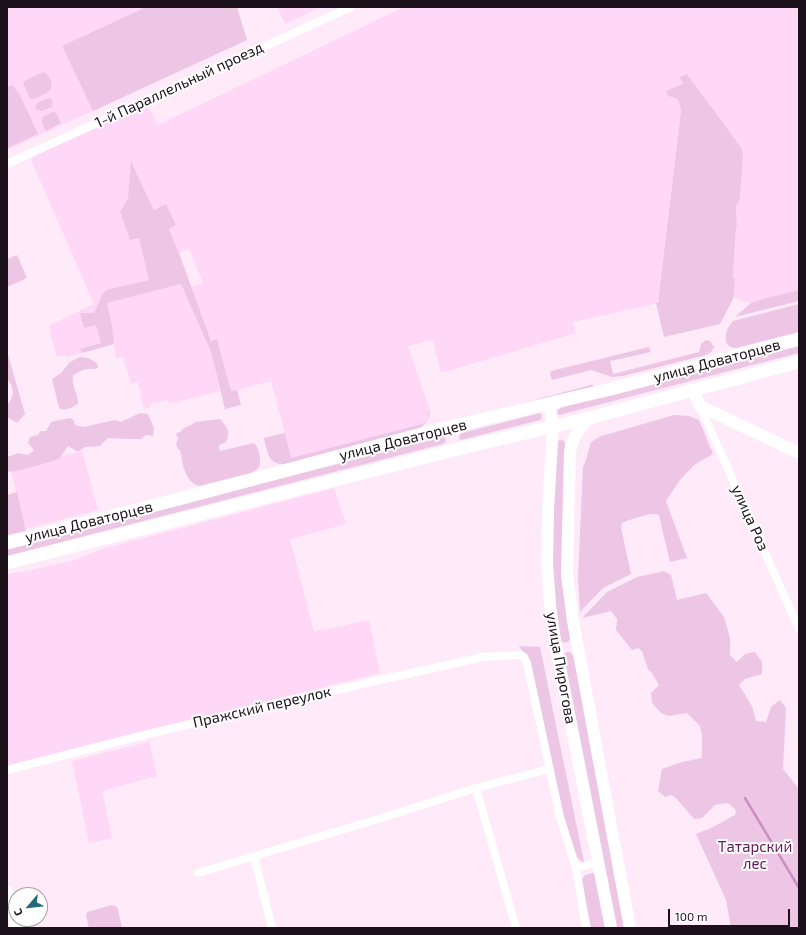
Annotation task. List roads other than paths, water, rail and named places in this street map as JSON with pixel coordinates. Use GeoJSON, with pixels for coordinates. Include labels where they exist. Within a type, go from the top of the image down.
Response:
{"type":"FeatureCollection","features":[{"type":"Feature","properties":{"kind":"main road","name":"улица Доваторцев"},"geometry":{"type":"LineString","coordinates":[[7,543],[433,432],[615,388],[799,339]]}},
{"type":"Feature","properties":{"kind":"main road","name":"улица Доваторцев"},"geometry":{"type":"LineString","coordinates":[[7,563],[186,517],[589,418],[799,362]]}},
{"type":"Feature","properties":{"kind":"main road"},"geometry":{"type":"LineString","coordinates":[[693,390],[700,406],[799,453]]}},
{"type":"Feature","properties":{"kind":"main road","name":"улица Пирогова"},"geometry":{"type":"LineString","coordinates":[[549,404],[553,426],[548,510],[547,563],[550,605],[556,648],[611,928]]}},
{"type":"Feature","properties":{"kind":"main road","name":"улица Пирогова"},"geometry":{"type":"LineString","coordinates":[[589,418],[576,433],[570,452],[567,574],[577,644],[630,928]]}},
{"type":"Feature","properties":{"kind":"main road"},"geometry":{"type":"LineString","coordinates":[[556,648],[577,644]]}},
{"type":"Feature","properties":{"kind":"main road"},"geometry":{"type":"LineString","coordinates":[[7,892],[17,928]]}},
{"type":"Feature","properties":{"kind":"street","name":"1-й Параллельный проезд"},"geometry":{"type":"LineString","coordinates":[[7,164],[351,7]]}},
{"type":"Feature","properties":{"kind":"street","name":"улица Роз"},"geometry":{"type":"LineString","coordinates":[[700,406],[799,629]]}},
{"type":"Feature","properties":{"kind":"street","name":"Пражский переулок"},"geometry":{"type":"LineString","coordinates":[[7,770],[148,734],[483,656],[524,657],[527,663],[549,769]]}},
{"type":"Feature","properties":{"kind":"street"},"geometry":{"type":"LineString","coordinates":[[198,873],[476,788],[549,769],[560,817],[576,868],[586,928]]}},
{"type":"Feature","properties":{"kind":"street"},"geometry":{"type":"LineString","coordinates":[[476,788],[516,928]]}},
{"type":"Feature","properties":{"kind":"street"},"geometry":{"type":"LineString","coordinates":[[254,856],[272,928]]}},
{"type":"Feature","properties":{"kind":"street"},"geometry":{"type":"LineString","coordinates":[[576,868],[599,862]]}},
{"type":"Feature","properties":{"kind":"waterway"},"geometry":{"type":"LineString","coordinates":[[745,798],[799,888]]}},
{"type":"Feature","properties":{"kind":"park label","name":"Татарский лес"},"geometry":{"type":"Point","coordinates":[755,856]}}]}
